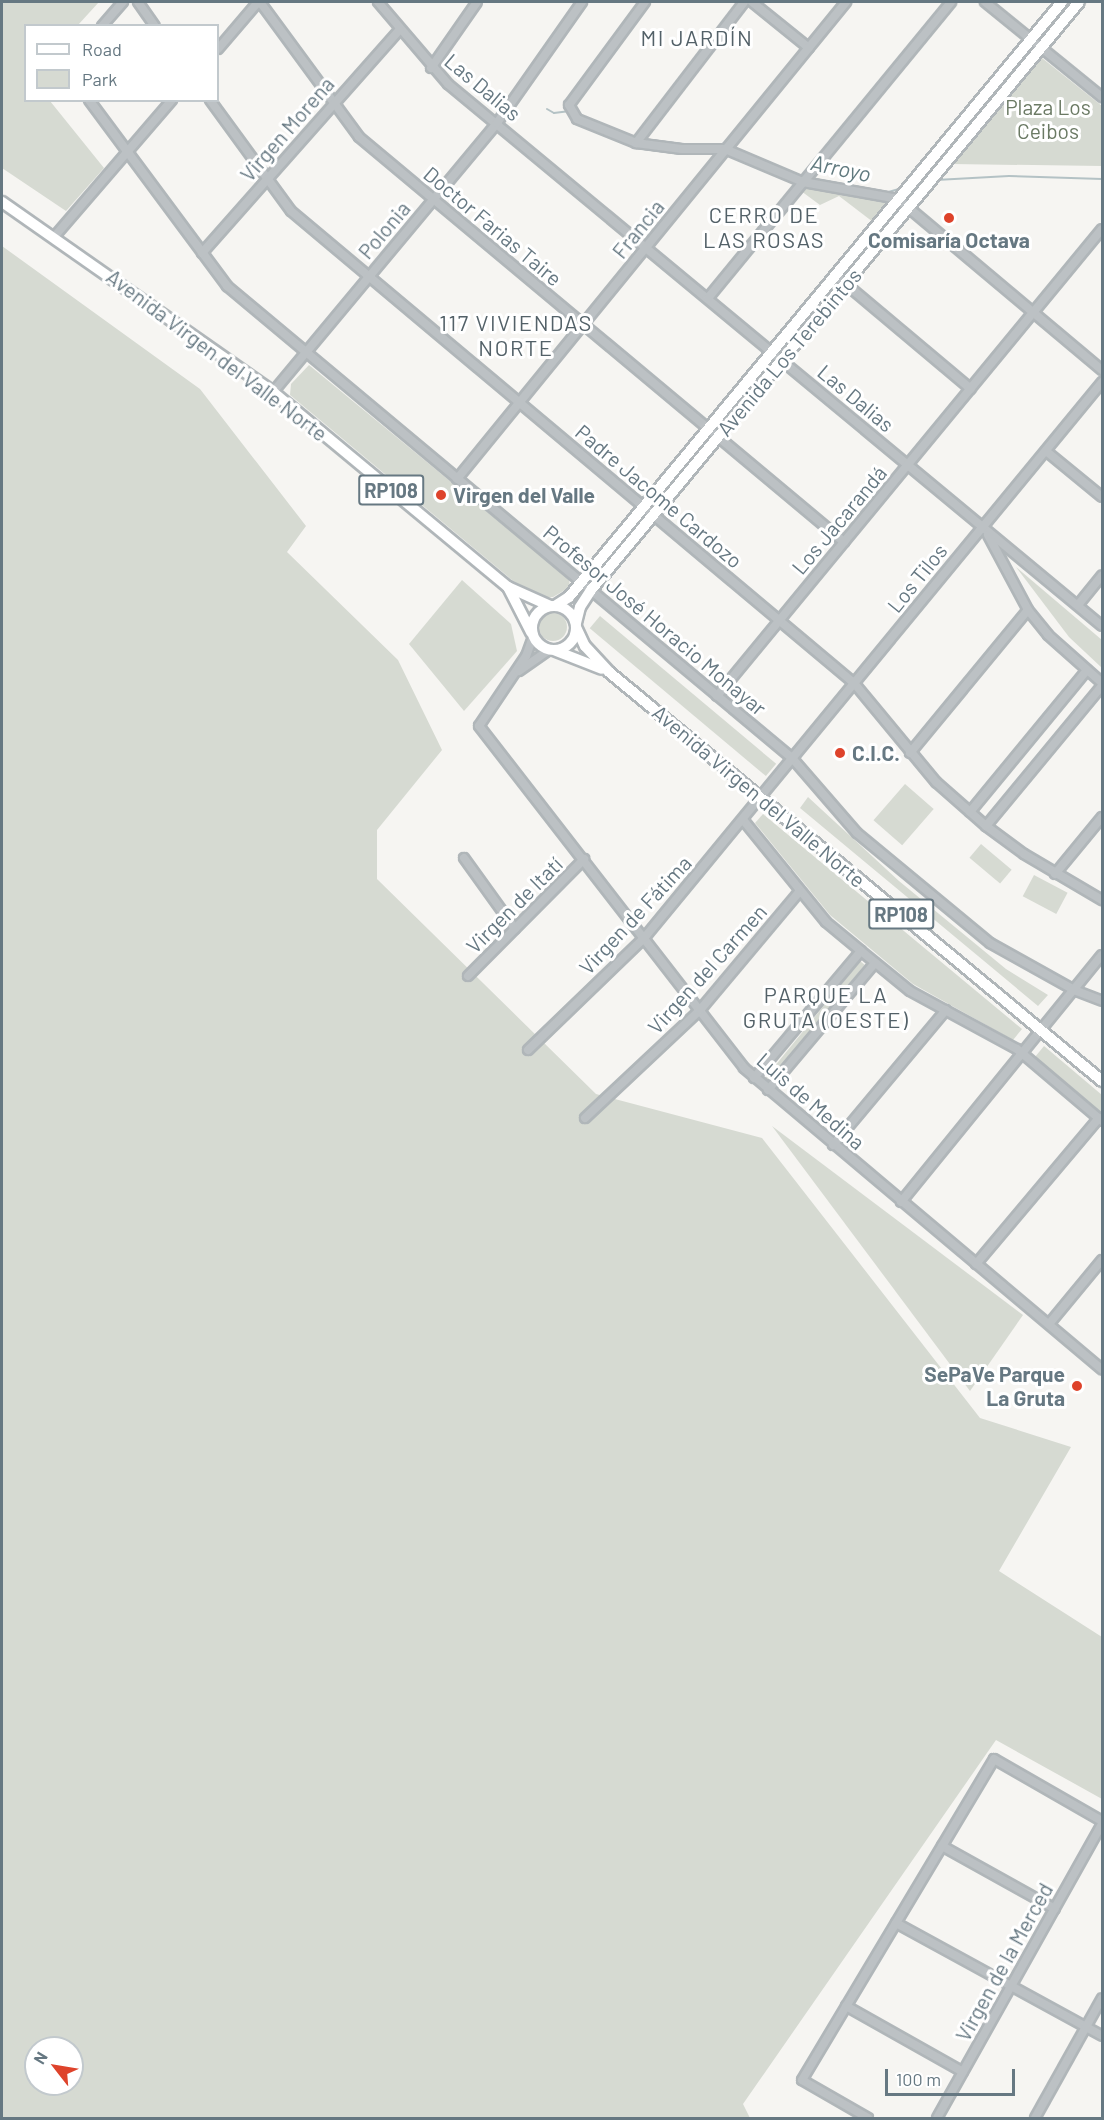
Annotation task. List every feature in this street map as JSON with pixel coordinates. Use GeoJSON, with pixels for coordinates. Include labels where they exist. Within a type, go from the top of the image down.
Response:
{"type":"FeatureCollection","features":[{"type":"Feature","properties":{"kind":"main road","name":"Avenida Los Terebintos"},"geometry":{"type":"LineString","coordinates":[[553,606],[582,582],[1062,2]]}},
{"type":"Feature","properties":{"kind":"main road","name":"Avenida Los Terebintos"},"geometry":{"type":"LineString","coordinates":[[576,625],[580,607],[591,590],[1079,2]]}},
{"type":"Feature","properties":{"kind":"main road","name":"Avenida Virgen del Valle Norte"},"geometry":{"type":"LineString","coordinates":[[2,202],[273,392],[508,587],[553,606]]}},
{"type":"Feature","properties":{"kind":"main road","name":"Avenida Virgen del Valle Norte"},"geometry":{"type":"LineString","coordinates":[[508,587],[532,635]]}},
{"type":"Feature","properties":{"kind":"main road","name":"RP108"},"geometry":{"type":"LineString","coordinates":[[553,606],[568,611],[576,625]]}},
{"type":"Feature","properties":{"kind":"main road"},"geometry":{"type":"LineString","coordinates":[[532,635],[537,613],[553,606]]}},
{"type":"Feature","properties":{"kind":"main road","name":"Avenida Virgen del Valle Norte"},"geometry":{"type":"LineString","coordinates":[[576,625],[585,646],[609,672],[1102,1081]]}},
{"type":"Feature","properties":{"kind":"main road"},"geometry":{"type":"LineString","coordinates":[[552,650],[573,640],[576,625]]}},
{"type":"Feature","properties":{"kind":"main road","name":"RP108"},"geometry":{"type":"LineString","coordinates":[[532,635],[552,650]]}},
{"type":"Feature","properties":{"kind":"main road","name":"Avenida Virgen del Valle Norte"},"geometry":{"type":"LineString","coordinates":[[552,650],[574,655],[609,672]]}},
{"type":"Feature","properties":{"kind":"street"},"geometry":{"type":"LineString","coordinates":[[104,24],[123,2]]}},
{"type":"Feature","properties":{"kind":"street"},"geometry":{"type":"LineString","coordinates":[[138,2],[154,24]]}},
{"type":"Feature","properties":{"kind":"street"},"geometry":{"type":"LineString","coordinates":[[219,48],[259,2]]}},
{"type":"Feature","properties":{"kind":"street","name":"Doctor Farias Taire"},"geometry":{"type":"LineString","coordinates":[[259,2],[359,137],[707,430],[844,542]]}},
{"type":"Feature","properties":{"kind":"street"},"geometry":{"type":"LineString","coordinates":[[431,68],[477,2]]}},
{"type":"Feature","properties":{"kind":"street","name":"Polonia"},"geometry":{"type":"LineString","coordinates":[[273,392],[497,123],[582,2]]}},
{"type":"Feature","properties":{"kind":"street"},"geometry":{"type":"LineString","coordinates":[[645,2],[569,105],[578,118],[636,143],[682,149],[726,149],[803,182],[898,199],[1102,370]]}},
{"type":"Feature","properties":{"kind":"street"},"geometry":{"type":"LineString","coordinates":[[636,143],[744,2]]}},
{"type":"Feature","properties":{"kind":"street"},"geometry":{"type":"LineString","coordinates":[[752,2],[809,48]]}},
{"type":"Feature","properties":{"kind":"street","name":"Francia"},"geometry":{"type":"LineString","coordinates":[[458,478],[846,2]]}},
{"type":"Feature","properties":{"kind":"street"},"geometry":{"type":"LineString","coordinates":[[708,298],[951,2]]}},
{"type":"Feature","properties":{"kind":"street"},"geometry":{"type":"LineString","coordinates":[[985,2],[1102,97]]}},
{"type":"Feature","properties":{"kind":"street","name":"Las Dalias"},"geometry":{"type":"LineString","coordinates":[[381,3],[399,30],[431,68],[1102,626]]}},
{"type":"Feature","properties":{"kind":"street","name":"Virgen Morena"},"geometry":{"type":"LineString","coordinates":[[202,253],[399,30]]}},
{"type":"Feature","properties":{"kind":"street","name":"Profesor José Horacio Monayar"},"geometry":{"type":"LineString","coordinates":[[90,102],[226,286],[792,758],[857,833],[990,943],[1074,990],[1102,1001]]}},
{"type":"Feature","properties":{"kind":"street"},"geometry":{"type":"LineString","coordinates":[[54,237],[170,102]]}},
{"type":"Feature","properties":{"kind":"street","name":"Padre Jacome Cardozo"},"geometry":{"type":"LineString","coordinates":[[211,102],[291,211],[854,683],[910,753],[970,812],[1056,873],[1102,900]]}},
{"type":"Feature","properties":{"kind":"street","name":"Los Jacarandá"},"geometry":{"type":"LineString","coordinates":[[717,696],[1102,229]]}},
{"type":"Feature","properties":{"kind":"street"},"geometry":{"type":"LineString","coordinates":[[835,275],[970,389]]}},
{"type":"Feature","properties":{"kind":"street","name":"Los Tilos"},"geometry":{"type":"LineString","coordinates":[[761,797],[1102,382]]}},
{"type":"Feature","properties":{"kind":"street"},"geometry":{"type":"LineString","coordinates":[[1046,451],[1102,498]]}},
{"type":"Feature","properties":{"kind":"street"},"geometry":{"type":"LineString","coordinates":[[983,527],[1028,610],[1048,635],[1102,685],[987,826]]}},
{"type":"Feature","properties":{"kind":"street"},"geometry":{"type":"LineString","coordinates":[[1078,605],[1102,575]]}},
{"type":"Feature","properties":{"kind":"street"},"geometry":{"type":"LineString","coordinates":[[910,753],[1028,610]]}},
{"type":"Feature","properties":{"kind":"street"},"geometry":{"type":"LineString","coordinates":[[508,682],[532,635]]}},
{"type":"Feature","properties":{"kind":"street"},"geometry":{"type":"LineString","coordinates":[[508,682],[534,658],[552,650]]}},
{"type":"Feature","properties":{"kind":"street"},"geometry":{"type":"LineString","coordinates":[[970,812],[1088,670]]}},
{"type":"Feature","properties":{"kind":"street","name":"Luis de Medina"},"geometry":{"type":"LineString","coordinates":[[508,682],[479,726],[754,1078],[1102,1369]]}},
{"type":"Feature","properties":{"kind":"street","name":"Virgen de Fátima"},"geometry":{"type":"LineString","coordinates":[[528,1050],[645,937],[744,821],[761,797]]}},
{"type":"Feature","properties":{"kind":"street"},"geometry":{"type":"LineString","coordinates":[[1056,873],[1102,817]]}},
{"type":"Feature","properties":{"kind":"street"},"geometry":{"type":"LineString","coordinates":[[744,821],[826,922],[875,963],[910,991],[1024,1055],[1101,1119],[976,1264]]}},
{"type":"Feature","properties":{"kind":"street"},"geometry":{"type":"LineString","coordinates":[[464,858],[514,929]]}},
{"type":"Feature","properties":{"kind":"street","name":"Virgen de Itatí"},"geometry":{"type":"LineString","coordinates":[[468,976],[584,859]]}},
{"type":"Feature","properties":{"kind":"street","name":"Virgen del Carmen"},"geometry":{"type":"LineString","coordinates":[[585,1118],[700,1010],[800,891]]}},
{"type":"Feature","properties":{"kind":"street"},"geometry":{"type":"LineString","coordinates":[[754,1078],[861,951]]}},
{"type":"Feature","properties":{"kind":"street"},"geometry":{"type":"LineString","coordinates":[[901,1202],[1024,1055],[1041,1030],[1102,955]]}},
{"type":"Feature","properties":{"kind":"street"},"geometry":{"type":"LineString","coordinates":[[768,1090],[875,963]]}},
{"type":"Feature","properties":{"kind":"street"},"geometry":{"type":"LineString","coordinates":[[833,1145],[946,1010]]}},
{"type":"Feature","properties":{"kind":"street"},"geometry":{"type":"LineString","coordinates":[[1049,1324],[1102,1260]]}},
{"type":"Feature","properties":{"kind":"street"},"geometry":{"type":"LineString","coordinates":[[868,2118],[802,2080],[994,1759],[1102,1823]]}},
{"type":"Feature","properties":{"kind":"street","name":"Virgen de la Merced"},"geometry":{"type":"LineString","coordinates":[[937,2118],[1102,1823]]}},
{"type":"Feature","properties":{"kind":"street"},"geometry":{"type":"LineString","coordinates":[[942,1846],[1055,1909]]}},
{"type":"Feature","properties":{"kind":"street"},"geometry":{"type":"LineString","coordinates":[[896,1923],[1102,2036]]}},
{"type":"Feature","properties":{"kind":"street"},"geometry":{"type":"LineString","coordinates":[[1035,2118],[1102,1998]]}},
{"type":"Feature","properties":{"kind":"street"},"geometry":{"type":"LineString","coordinates":[[846,2006],[963,2072]]}},
{"type":"Feature","properties":{"kind":"green space"},"geometry":{"type":"Polygon","coordinates":[[[2,2],[99,2],[79,24],[24,24],[24,102],[51,102],[104,168],[66,211],[2,168],[2,2]]]}},
{"type":"Feature","properties":{"kind":"green space","name":"Plaza Los Ceibos"},"geometry":{"type":"Polygon","coordinates":[[[1042,58],[1102,106],[1102,166],[952,164],[1042,58]]]}},
{"type":"Feature","properties":{"kind":"green space"},"geometry":{"type":"Polygon","coordinates":[[[804,188],[885,201],[887,205],[873,222],[839,196],[820,205],[801,191],[804,188]]]}},
{"type":"Feature","properties":{"kind":"green space"},"geometry":{"type":"Polygon","coordinates":[[[2,246],[200,389],[306,526],[287,552],[398,660],[442,750],[377,830],[377,879],[596,1094],[762,1138],[980,1418],[1071,1447],[999,1571],[1102,1637],[1102,1799],[996,1740],[743,2104],[750,2118],[2,2118],[2,246]]]}},
{"type":"Feature","properties":{"kind":"green space"},"geometry":{"type":"Polygon","coordinates":[[[309,365],[569,579],[570,587],[553,597],[541,598],[524,590],[290,395],[291,384],[309,365]]]}},
{"type":"Feature","properties":{"kind":"green space"},"geometry":{"type":"Polygon","coordinates":[[[1016,567],[1102,640],[1102,668],[1069,637],[1016,567]]]}},
{"type":"Feature","properties":{"kind":"green space"},"geometry":{"type":"Polygon","coordinates":[[[462,580],[511,624],[517,651],[464,711],[409,644],[462,580]]]}},
{"type":"Feature","properties":{"kind":"green space"},"geometry":{"type":"Polygon","coordinates":[[[553,613],[563,617],[567,627],[563,637],[553,641],[543,637],[539,627],[543,617],[553,613]]]}},
{"type":"Feature","properties":{"kind":"green space"},"geometry":{"type":"Polygon","coordinates":[[[600,616],[776,764],[766,776],[590,628],[600,616]]]}},
{"type":"Feature","properties":{"kind":"green space"},"geometry":{"type":"Polygon","coordinates":[[[905,784],[934,809],[902,845],[874,820],[905,784]]]}},
{"type":"Feature","properties":{"kind":"green space"},"geometry":{"type":"Polygon","coordinates":[[[808,797],[899,881],[1006,969],[1048,995],[1038,1006],[800,808],[808,797]]]}},
{"type":"Feature","properties":{"kind":"green space"},"geometry":{"type":"Polygon","coordinates":[[[763,814],[1022,1029],[1013,1040],[913,984],[830,915],[755,823],[763,814]]]}},
{"type":"Feature","properties":{"kind":"green space"},"geometry":{"type":"Polygon","coordinates":[[[981,844],[1012,870],[1000,884],[969,858],[981,844]]]}},
{"type":"Feature","properties":{"kind":"green space"},"geometry":{"type":"Polygon","coordinates":[[[1034,875],[1068,893],[1056,914],[1023,896],[1034,875]]]}},
{"type":"Feature","properties":{"kind":"green space"},"geometry":{"type":"Polygon","coordinates":[[[860,961],[865,965],[770,1082],[765,1078],[860,961]]]}},
{"type":"Feature","properties":{"kind":"green space"},"geometry":{"type":"Polygon","coordinates":[[[1044,1046],[1102,1095],[1102,1113],[1035,1057],[1044,1046]]]}},
{"type":"Feature","properties":{"kind":"green space"},"geometry":{"type":"Polygon","coordinates":[[[772,1126],[1023,1315],[970,1391],[772,1126]]]}},
{"type":"Feature","properties":{"kind":"waterway","name":"Arroyo"},"geometry":{"type":"LineString","coordinates":[[547,109],[554,113],[570,111]]}},
{"type":"Feature","properties":{"kind":"waterway","name":"Arroyo"},"geometry":{"type":"LineString","coordinates":[[578,114],[614,130]]}},
{"type":"Feature","properties":{"kind":"waterway","name":"Arroyo"},"geometry":{"type":"LineString","coordinates":[[731,147],[745,153]]}},
{"type":"Feature","properties":{"kind":"waterway","name":"Arroyo"},"geometry":{"type":"LineString","coordinates":[[936,180],[1009,176],[1102,179]]}},
{"type":"Feature","properties":{"kind":"waterway","name":"Arroyo"},"geometry":{"type":"LineString","coordinates":[[885,193],[902,188]]}},
{"type":"Feature","properties":{"kind":"place","name":"Comisaría Octava"},"geometry":{"type":"Point","coordinates":[949,218]}},
{"type":"Feature","properties":{"kind":"place","name":"Virgen del Valle"},"geometry":{"type":"Point","coordinates":[441,495]}},
{"type":"Feature","properties":{"kind":"place","name":"C.I.C."},"geometry":{"type":"Point","coordinates":[840,753]}},
{"type":"Feature","properties":{"kind":"place","name":"SePaVe Parque La Gruta"},"geometry":{"type":"Point","coordinates":[1077,1386]}},
{"type":"Feature","properties":{"kind":"district","name":"MI JARDÍN"},"geometry":{"type":"Point","coordinates":[697,38]}},
{"type":"Feature","properties":{"kind":"district","name":"CERRO DE LAS ROSAS"},"geometry":{"type":"Point","coordinates":[764,226]}},
{"type":"Feature","properties":{"kind":"district","name":"117 VIVIENDAS NORTE"},"geometry":{"type":"Point","coordinates":[516,334]}},
{"type":"Feature","properties":{"kind":"district","name":"PARQUE LA GRUTA (OESTE)"},"geometry":{"type":"Point","coordinates":[826,1006]}}]}
